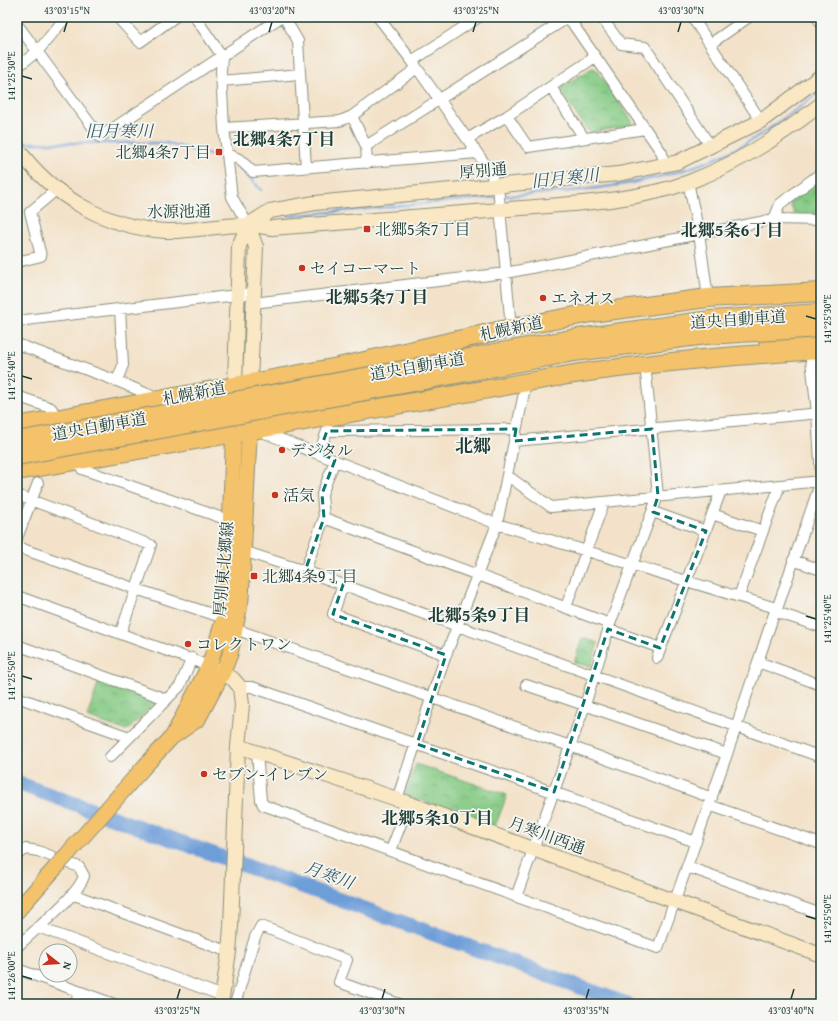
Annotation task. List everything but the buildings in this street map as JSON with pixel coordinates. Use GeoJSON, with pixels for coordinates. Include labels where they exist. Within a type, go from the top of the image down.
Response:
{"type":"FeatureCollection","features":[{"type":"Feature","properties":{"kind":"highway","name":"札幌新道"},"geometry":{"type":"LineString","coordinates":[[17,426],[338,367],[511,328],[613,309],[708,298],[821,292]]}},
{"type":"Feature","properties":{"kind":"highway"},"geometry":{"type":"LineString","coordinates":[[410,375],[454,351],[542,331],[642,316],[821,300]]}},
{"type":"Feature","properties":{"kind":"highway","name":"道央自動車道"},"geometry":{"type":"LineString","coordinates":[[17,456],[410,375],[571,339],[660,326],[717,320],[821,314]]}},
{"type":"Feature","properties":{"kind":"highway","name":"道央自動車道"},"geometry":{"type":"LineString","coordinates":[[17,441],[410,375],[706,335],[821,328]]}},
{"type":"Feature","properties":{"kind":"highway"},"geometry":{"type":"LineString","coordinates":[[410,375],[472,380],[685,349],[821,337]]}},
{"type":"Feature","properties":{"kind":"highway"},"geometry":{"type":"LineString","coordinates":[[17,471],[645,363],[743,354],[815,350]]}},
{"type":"Feature","properties":{"kind":"main road","name":"厚別東北郷線"},"geometry":{"type":"LineString","coordinates":[[17,912],[172,737],[198,719],[223,672],[235,629],[241,599],[243,550],[242,384]]}},
{"type":"Feature","properties":{"kind":"main road","name":"厚別東北郷線"},"geometry":{"type":"LineString","coordinates":[[172,737],[209,666],[224,618],[228,585],[231,521],[242,432]]}},
{"type":"Feature","properties":{"kind":"street"},"geometry":{"type":"LineString","coordinates":[[17,67],[37,52],[66,17]]}},
{"type":"Feature","properties":{"kind":"street"},"geometry":{"type":"LineString","coordinates":[[117,17],[140,42],[175,17]]}},
{"type":"Feature","properties":{"kind":"street"},"geometry":{"type":"LineString","coordinates":[[195,17],[222,56],[221,81],[224,128],[232,197],[248,225],[256,247],[254,298],[242,384]]}},
{"type":"Feature","properties":{"kind":"street"},"geometry":{"type":"LineString","coordinates":[[17,24],[100,137],[282,17],[298,41],[306,168]]}},
{"type":"Feature","properties":{"kind":"street"},"geometry":{"type":"LineString","coordinates":[[224,128],[340,120],[352,116],[415,65],[479,17]]}},
{"type":"Feature","properties":{"kind":"street"},"geometry":{"type":"LineString","coordinates":[[366,146],[568,17],[662,153],[664,165]]}},
{"type":"Feature","properties":{"kind":"street"},"geometry":{"type":"LineString","coordinates":[[601,17],[621,44],[645,47],[711,147]]}},
{"type":"Feature","properties":{"kind":"street"},"geometry":{"type":"LineString","coordinates":[[692,17],[761,121]]}},
{"type":"Feature","properties":{"kind":"street"},"geometry":{"type":"LineString","coordinates":[[710,44],[749,17]]}},
{"type":"Feature","properties":{"kind":"street"},"geometry":{"type":"LineString","coordinates":[[817,17],[821,23]]}},
{"type":"Feature","properties":{"kind":"street"},"geometry":{"type":"LineString","coordinates":[[380,18],[492,174],[500,206],[511,328]]}},
{"type":"Feature","properties":{"kind":"street"},"geometry":{"type":"LineString","coordinates":[[467,140],[507,116],[595,57]]}},
{"type":"Feature","properties":{"kind":"street"},"geometry":{"type":"LineString","coordinates":[[221,81],[300,74]]}},
{"type":"Feature","properties":{"kind":"street","name":"厚別通"},"geometry":{"type":"LineString","coordinates":[[248,225],[270,211],[315,202],[496,188],[618,174],[678,162],[761,121],[821,76]]}},
{"type":"Feature","properties":{"kind":"street"},"geometry":{"type":"LineString","coordinates":[[551,87],[584,138]]}},
{"type":"Feature","properties":{"kind":"street"},"geometry":{"type":"LineString","coordinates":[[248,225],[272,228],[500,206],[574,204],[639,195],[688,182],[736,161],[790,129],[821,104]]}},
{"type":"Feature","properties":{"kind":"street"},"geometry":{"type":"LineString","coordinates":[[352,116],[366,146],[367,162]]}},
{"type":"Feature","properties":{"kind":"street"},"geometry":{"type":"LineString","coordinates":[[507,116],[528,147],[645,129]]}},
{"type":"Feature","properties":{"kind":"street","name":"水源池通"},"geometry":{"type":"LineString","coordinates":[[17,148],[29,165],[56,190],[78,206],[104,218],[138,228],[167,231],[248,225]]}},
{"type":"Feature","properties":{"kind":"street"},"geometry":{"type":"LineString","coordinates":[[226,153],[239,159],[253,172],[477,154]]}},
{"type":"Feature","properties":{"kind":"street"},"geometry":{"type":"LineString","coordinates":[[774,219],[780,204],[821,173]]}},
{"type":"Feature","properties":{"kind":"street"},"geometry":{"type":"LineString","coordinates":[[688,182],[699,233],[708,298]]}},
{"type":"Feature","properties":{"kind":"street"},"geometry":{"type":"LineString","coordinates":[[17,262],[41,256],[30,212],[56,190]]}},
{"type":"Feature","properties":{"kind":"street"},"geometry":{"type":"LineString","coordinates":[[17,321],[238,295],[254,298],[506,273],[774,219],[821,220]]}},
{"type":"Feature","properties":{"kind":"street"},"geometry":{"type":"LineString","coordinates":[[242,384],[238,295],[239,246],[248,225]]}},
{"type":"Feature","properties":{"kind":"street"},"geometry":{"type":"LineString","coordinates":[[117,381],[123,365],[120,309]]}},
{"type":"Feature","properties":{"kind":"street"},"geometry":{"type":"LineString","coordinates":[[17,344],[117,381],[161,400]]}},
{"type":"Feature","properties":{"kind":"street"},"geometry":{"type":"LineString","coordinates":[[815,350],[821,478]]}},
{"type":"Feature","properties":{"kind":"street"},"geometry":{"type":"LineString","coordinates":[[516,897],[585,705],[609,627],[658,496],[645,363]]}},
{"type":"Feature","properties":{"kind":"street"},"geometry":{"type":"LineString","coordinates":[[391,850],[417,744],[431,699],[446,655],[497,524],[526,383]]}},
{"type":"Feature","properties":{"kind":"street"},"geometry":{"type":"LineString","coordinates":[[17,396],[51,408],[58,418]]}},
{"type":"Feature","properties":{"kind":"street"},"geometry":{"type":"LineString","coordinates":[[514,441],[819,413]]}},
{"type":"Feature","properties":{"kind":"street"},"geometry":{"type":"LineString","coordinates":[[319,453],[327,431],[516,429]]}},
{"type":"Feature","properties":{"kind":"street"},"geometry":{"type":"LineString","coordinates":[[242,432],[267,433],[497,524],[739,596],[776,608],[776,612],[821,627]]}},
{"type":"Feature","properties":{"kind":"street"},"geometry":{"type":"LineString","coordinates":[[78,460],[82,469],[231,521]]}},
{"type":"Feature","properties":{"kind":"street"},"geometry":{"type":"LineString","coordinates":[[305,571],[324,518],[322,494],[336,460]]}},
{"type":"Feature","properties":{"kind":"street"},"geometry":{"type":"LineString","coordinates":[[257,753],[260,800],[262,805],[391,850],[658,948],[676,902],[711,802],[793,560],[816,510],[821,481],[551,507],[508,476]]}},
{"type":"Feature","properties":{"kind":"street"},"geometry":{"type":"LineString","coordinates":[[17,538],[38,483]]}},
{"type":"Feature","properties":{"kind":"street"},"geometry":{"type":"LineString","coordinates":[[739,596],[780,484]]}},
{"type":"Feature","properties":{"kind":"street"},"geometry":{"type":"LineString","coordinates":[[324,518],[566,607],[609,627],[658,653],[721,491]]}},
{"type":"Feature","properties":{"kind":"street"},"geometry":{"type":"LineString","coordinates":[[17,495],[151,545],[121,632]]}},
{"type":"Feature","properties":{"kind":"street"},"geometry":{"type":"LineString","coordinates":[[566,607],[604,502]]}},
{"type":"Feature","properties":{"kind":"street"},"geometry":{"type":"LineString","coordinates":[[653,512],[706,531]]}},
{"type":"Feature","properties":{"kind":"street"},"geometry":{"type":"LineString","coordinates":[[712,514],[763,531]]}},
{"type":"Feature","properties":{"kind":"street"},"geometry":{"type":"LineString","coordinates":[[17,548],[224,618]]}},
{"type":"Feature","properties":{"kind":"street"},"geometry":{"type":"LineString","coordinates":[[243,550],[458,626],[736,728],[821,757]]}},
{"type":"Feature","properties":{"kind":"street"},"geometry":{"type":"LineString","coordinates":[[793,560],[821,570]]}},
{"type":"Feature","properties":{"kind":"street"},"geometry":{"type":"LineString","coordinates":[[343,585],[333,614],[446,655]]}},
{"type":"Feature","properties":{"kind":"street"},"geometry":{"type":"LineString","coordinates":[[17,596],[192,658],[223,672],[240,686],[252,687],[696,842]]}},
{"type":"Feature","properties":{"kind":"street"},"geometry":{"type":"LineString","coordinates":[[235,629],[431,699],[570,746],[821,844]]}},
{"type":"Feature","properties":{"kind":"street"},"geometry":{"type":"LineString","coordinates":[[17,645],[166,699]]}},
{"type":"Feature","properties":{"kind":"street"},"geometry":{"type":"LineString","coordinates":[[110,757],[180,686],[192,658]]}},
{"type":"Feature","properties":{"kind":"street"},"geometry":{"type":"LineString","coordinates":[[758,662],[821,685]]}},
{"type":"Feature","properties":{"kind":"street"},"geometry":{"type":"LineString","coordinates":[[526,685],[727,754]]}},
{"type":"Feature","properties":{"kind":"street"},"geometry":{"type":"LineString","coordinates":[[38,927],[222,1000],[229,952],[233,899],[238,746],[242,705],[240,686]]}},
{"type":"Feature","properties":{"kind":"street"},"geometry":{"type":"LineString","coordinates":[[17,697],[129,737]]}},
{"type":"Feature","properties":{"kind":"street","name":"月寒川西通"},"geometry":{"type":"LineString","coordinates":[[238,746],[403,801],[664,896],[676,902],[820,953]]}},
{"type":"Feature","properties":{"kind":"street"},"geometry":{"type":"LineString","coordinates":[[17,855],[26,849],[38,851],[79,867],[84,876],[82,883],[72,894],[17,947]]}},
{"type":"Feature","properties":{"kind":"street"},"geometry":{"type":"LineString","coordinates":[[688,867],[821,914]]}},
{"type":"Feature","properties":{"kind":"street"},"geometry":{"type":"LineString","coordinates":[[72,894],[229,952]]}},
{"type":"Feature","properties":{"kind":"street"},"geometry":{"type":"LineString","coordinates":[[235,1004],[255,937],[261,926],[347,960],[339,982],[399,1004]]}},
{"type":"Feature","properties":{"kind":"street"},"geometry":{"type":"LineString","coordinates":[[17,969],[114,1004]]}},
{"type":"Feature","properties":{"kind":"street"},"geometry":{"type":"LineString","coordinates":[[75,1004],[80,992]]}},
{"type":"Feature","properties":{"kind":"highlighted area"},"geometry":{"type":"Polygon","coordinates":[[[516,429],[514,441],[652,429],[658,496],[653,512],[706,531],[660,648],[608,629],[554,792],[417,744],[446,655],[333,614],[343,585],[305,571],[324,518],[322,494],[335,460],[319,453],[327,431],[516,429]]]}},
{"type":"Feature","properties":{"kind":"green space"},"geometry":{"type":"Polygon","coordinates":[[[592,68],[596,69],[632,121],[631,126],[591,132],[587,130],[561,92],[562,87],[592,68]]]}},
{"type":"Feature","properties":{"kind":"green space"},"geometry":{"type":"Polygon","coordinates":[[[821,180],[821,214],[794,214],[790,203],[821,180]]]}},
{"type":"Feature","properties":{"kind":"green space"},"geometry":{"type":"Polygon","coordinates":[[[582,638],[598,643],[591,666],[574,663],[582,638]]]}},
{"type":"Feature","properties":{"kind":"green space"},"geometry":{"type":"Polygon","coordinates":[[[99,681],[153,699],[154,704],[129,729],[124,730],[87,717],[99,681]]]}},
{"type":"Feature","properties":{"kind":"green space"},"geometry":{"type":"Polygon","coordinates":[[[416,764],[507,795],[495,827],[405,795],[416,764]]]}},
{"type":"Feature","properties":{"kind":"waterway","name":"旧月寒川"},"geometry":{"type":"LineString","coordinates":[[502,196],[585,190],[612,186],[667,175],[693,167],[733,151],[772,127],[821,91]]}},
{"type":"Feature","properties":{"kind":"waterway","name":"旧月寒川"},"geometry":{"type":"LineString","coordinates":[[19,143],[166,143],[219,157]]}},
{"type":"Feature","properties":{"kind":"waterway","name":"旧月寒川"},"geometry":{"type":"LineString","coordinates":[[241,169],[261,190]]}},
{"type":"Feature","properties":{"kind":"waterway","name":"旧月寒川"},"geometry":{"type":"LineString","coordinates":[[288,216],[497,197]]}},
{"type":"Feature","properties":{"kind":"waterway","name":"月寒川"},"geometry":{"type":"LineString","coordinates":[[17,783],[627,1004]]}},
{"type":"Feature","properties":{"kind":"place","name":"北郷4条7丁目"},"geometry":{"type":"Point","coordinates":[219,152]}},
{"type":"Feature","properties":{"kind":"place","name":"北郷5条7丁目"},"geometry":{"type":"Point","coordinates":[367,229]}},
{"type":"Feature","properties":{"kind":"place","name":"セイコーマート"},"geometry":{"type":"Point","coordinates":[302,268]}},
{"type":"Feature","properties":{"kind":"place","name":"エネオス"},"geometry":{"type":"Point","coordinates":[543,298]}},
{"type":"Feature","properties":{"kind":"place","name":"デジタル"},"geometry":{"type":"Point","coordinates":[282,450]}},
{"type":"Feature","properties":{"kind":"place","name":"活気"},"geometry":{"type":"Point","coordinates":[275,495]}},
{"type":"Feature","properties":{"kind":"place","name":"北郷4条9丁目"},"geometry":{"type":"Point","coordinates":[254,576]}},
{"type":"Feature","properties":{"kind":"place","name":"コレクトワン"},"geometry":{"type":"Point","coordinates":[188,644]}},
{"type":"Feature","properties":{"kind":"place","name":"セブン-イレブン"},"geometry":{"type":"Point","coordinates":[204,774]}},
{"type":"Feature","properties":{"kind":"district","name":"北郷4条7丁目"},"geometry":{"type":"Point","coordinates":[284,139]}},
{"type":"Feature","properties":{"kind":"district","name":"北郷5条6丁目"},"geometry":{"type":"Point","coordinates":[732,230]}},
{"type":"Feature","properties":{"kind":"district","name":"北郷5条7丁目"},"geometry":{"type":"Point","coordinates":[377,297]}},
{"type":"Feature","properties":{"kind":"district","name":"北郷"},"geometry":{"type":"Point","coordinates":[473,446]}},
{"type":"Feature","properties":{"kind":"district","name":"北郷5条9丁目"},"geometry":{"type":"Point","coordinates":[479,615]}},
{"type":"Feature","properties":{"kind":"district","name":"北郷5条10丁目"},"geometry":{"type":"Point","coordinates":[437,818]}}]}
